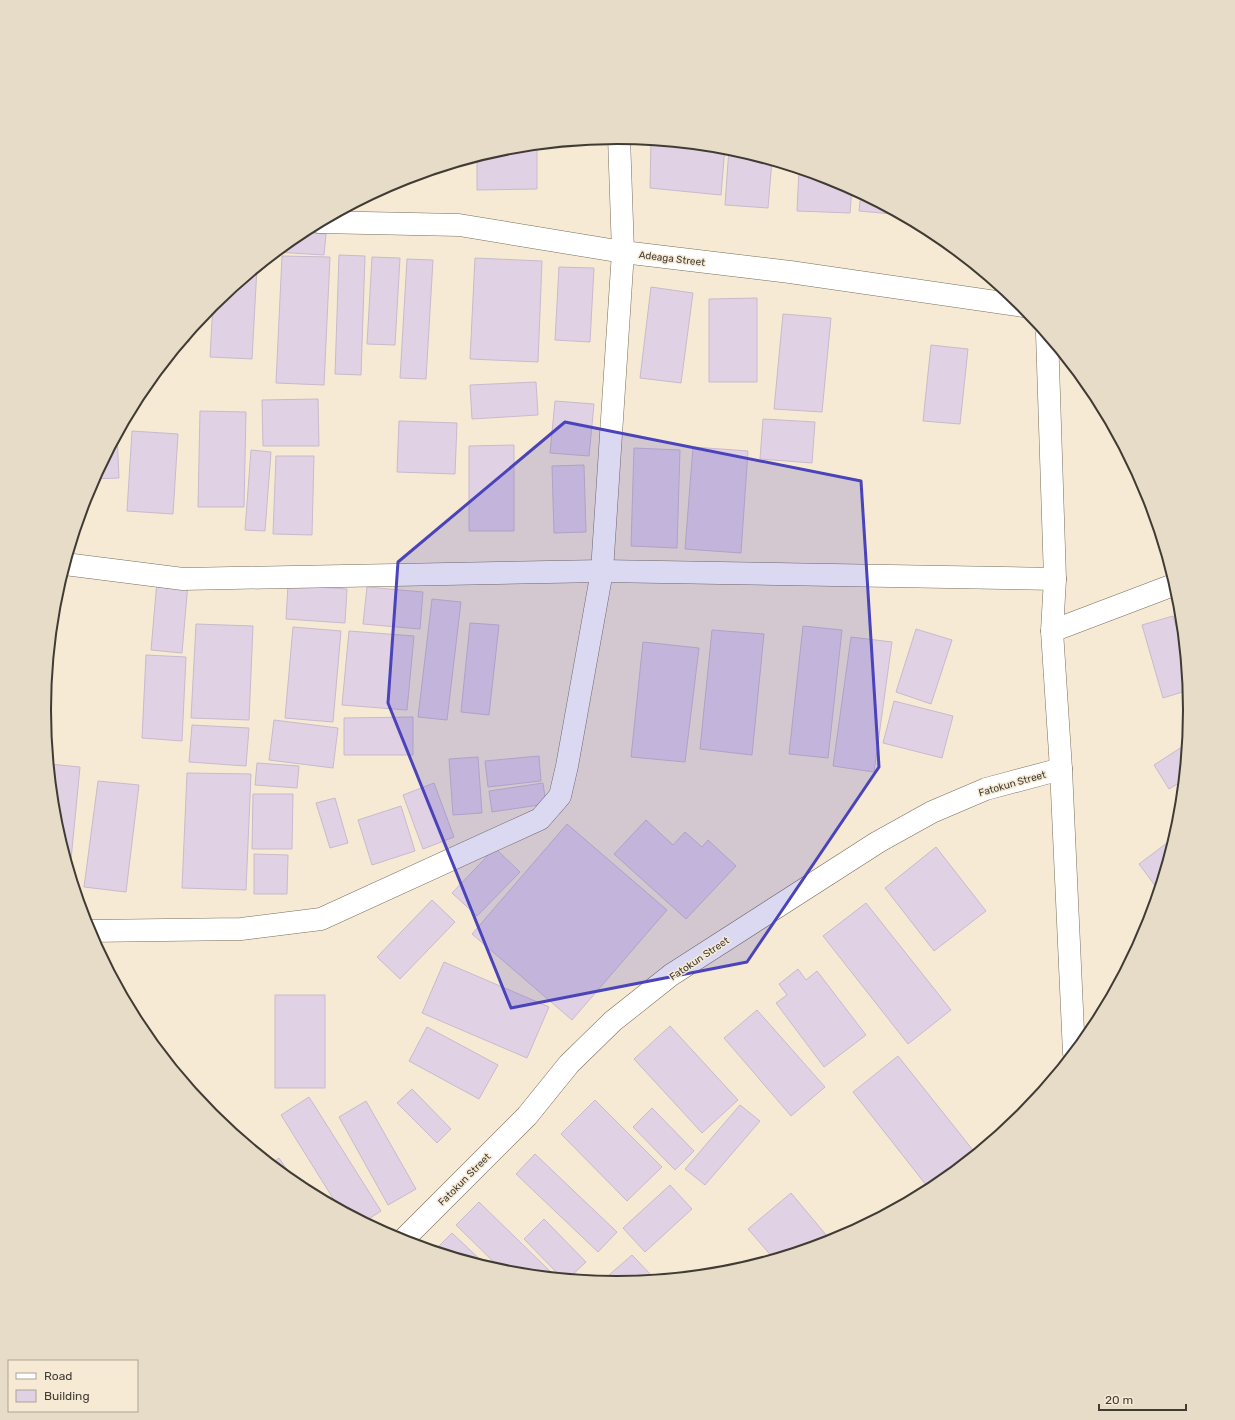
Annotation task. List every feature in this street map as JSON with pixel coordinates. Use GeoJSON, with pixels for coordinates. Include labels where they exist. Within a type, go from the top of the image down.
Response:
{"type":"FeatureCollection","features":[{"type":"Feature","properties":{"kind":"street"},"geometry":{"type":"LineString","coordinates":[[96,931],[241,929],[321,919],[540,819],[560,796],[567,766],[602,571],[623,252],[619,144]]}},
{"type":"Feature","properties":{"kind":"street","name":"Adeaga Street"},"geometry":{"type":"LineString","coordinates":[[329,222],[459,225],[623,252],[790,272],[1013,304]]}},
{"type":"Feature","properties":{"kind":"street"},"geometry":{"type":"LineString","coordinates":[[1046,340],[1055,579],[1052,631],[1061,769],[1074,1046]]}},
{"type":"Feature","properties":{"kind":"street"},"geometry":{"type":"LineString","coordinates":[[70,565],[183,579],[602,571],[1055,579]]}},
{"type":"Feature","properties":{"kind":"street"},"geometry":{"type":"LineString","coordinates":[[1052,631],[1170,586]]}},
{"type":"Feature","properties":{"kind":"street","name":"Fatokun Street"},"geometry":{"type":"LineString","coordinates":[[408,1235],[527,1116],[569,1064],[612,1021],[671,975],[878,842],[932,812],[986,789],[1061,769]]}},
{"type":"Feature","properties":{"kind":"highlighted area"},"geometry":{"type":"Polygon","coordinates":[[[565,422],[861,481],[879,767],[747,962],[511,1008],[388,703],[398,562],[565,422]]]}},
{"type":"Feature","properties":{"kind":"building"},"geometry":{"type":"Polygon","coordinates":[[[651,145],[691,148],[724,153],[721,195],[650,188],[651,145]]]}},
{"type":"Feature","properties":{"kind":"building"},"geometry":{"type":"Polygon","coordinates":[[[537,149],[537,189],[477,190],[477,162],[507,154],[537,149]]]}},
{"type":"Feature","properties":{"kind":"building"},"geometry":{"type":"Polygon","coordinates":[[[729,154],[772,165],[768,208],[725,205],[729,154]]]}},
{"type":"Feature","properties":{"kind":"building"},"geometry":{"type":"Polygon","coordinates":[[[799,174],[851,195],[850,213],[797,211],[799,174]]]}},
{"type":"Feature","properties":{"kind":"building"},"geometry":{"type":"Polygon","coordinates":[[[860,199],[891,214],[859,211],[860,199]]]}},
{"type":"Feature","properties":{"kind":"building"},"geometry":{"type":"Polygon","coordinates":[[[312,233],[326,234],[324,255],[285,253],[312,233]]]}},
{"type":"Feature","properties":{"kind":"building"},"geometry":{"type":"Polygon","coordinates":[[[339,255],[365,256],[361,375],[335,374],[339,255]]]}},
{"type":"Feature","properties":{"kind":"building"},"geometry":{"type":"Polygon","coordinates":[[[282,256],[330,257],[324,385],[276,383],[282,256]]]}},
{"type":"Feature","properties":{"kind":"building"},"geometry":{"type":"Polygon","coordinates":[[[372,257],[400,258],[395,345],[367,344],[372,257]]]}},
{"type":"Feature","properties":{"kind":"building"},"geometry":{"type":"Polygon","coordinates":[[[475,258],[542,261],[538,362],[470,359],[475,258]]]}},
{"type":"Feature","properties":{"kind":"building"},"geometry":{"type":"Polygon","coordinates":[[[407,259],[433,260],[426,379],[400,378],[407,259]]]}},
{"type":"Feature","properties":{"kind":"building"},"geometry":{"type":"Polygon","coordinates":[[[559,267],[594,268],[590,342],[555,340],[559,267]]]}},
{"type":"Feature","properties":{"kind":"building"},"geometry":{"type":"Polygon","coordinates":[[[257,274],[252,359],[210,357],[212,314],[257,274]]]}},
{"type":"Feature","properties":{"kind":"building"},"geometry":{"type":"Polygon","coordinates":[[[651,287],[693,293],[681,383],[640,378],[651,287]]]}},
{"type":"Feature","properties":{"kind":"building"},"geometry":{"type":"Polygon","coordinates":[[[757,298],[757,382],[709,382],[709,299],[757,298]]]}},
{"type":"Feature","properties":{"kind":"building"},"geometry":{"type":"Polygon","coordinates":[[[783,314],[831,318],[822,412],[774,409],[783,314]]]}},
{"type":"Feature","properties":{"kind":"building"},"geometry":{"type":"Polygon","coordinates":[[[931,345],[968,349],[960,424],[923,421],[931,345]]]}},
{"type":"Feature","properties":{"kind":"building"},"geometry":{"type":"Polygon","coordinates":[[[536,382],[538,415],[472,419],[470,385],[536,382]]]}},
{"type":"Feature","properties":{"kind":"building"},"geometry":{"type":"Polygon","coordinates":[[[318,399],[319,446],[263,446],[262,400],[318,399]]]}},
{"type":"Feature","properties":{"kind":"building"},"geometry":{"type":"Polygon","coordinates":[[[555,401],[594,404],[589,456],[550,453],[555,401]]]}},
{"type":"Feature","properties":{"kind":"building"},"geometry":{"type":"Polygon","coordinates":[[[200,411],[246,412],[244,507],[198,507],[200,411]]]}},
{"type":"Feature","properties":{"kind":"building"},"geometry":{"type":"Polygon","coordinates":[[[763,419],[815,422],[812,463],[760,459],[763,419]]]}},
{"type":"Feature","properties":{"kind":"building"},"geometry":{"type":"Polygon","coordinates":[[[399,421],[457,423],[455,474],[397,472],[399,421]]]}},
{"type":"Feature","properties":{"kind":"building"},"geometry":{"type":"Polygon","coordinates":[[[132,431],[178,434],[173,514],[127,511],[132,431]]]}},
{"type":"Feature","properties":{"kind":"building"},"geometry":{"type":"Polygon","coordinates":[[[117,444],[119,478],[100,479],[117,444]]]}},
{"type":"Feature","properties":{"kind":"building"},"geometry":{"type":"Polygon","coordinates":[[[514,445],[514,531],[469,531],[469,446],[514,445]]]}},
{"type":"Feature","properties":{"kind":"building"},"geometry":{"type":"Polygon","coordinates":[[[693,447],[748,451],[741,553],[685,549],[693,447]]]}},
{"type":"Feature","properties":{"kind":"building"},"geometry":{"type":"Polygon","coordinates":[[[634,448],[680,450],[677,548],[631,546],[634,448]]]}},
{"type":"Feature","properties":{"kind":"building"},"geometry":{"type":"Polygon","coordinates":[[[251,450],[271,452],[265,531],[245,530],[251,450]]]}},
{"type":"Feature","properties":{"kind":"building"},"geometry":{"type":"Polygon","coordinates":[[[276,456],[314,456],[312,535],[273,534],[276,456]]]}},
{"type":"Feature","properties":{"kind":"building"},"geometry":{"type":"Polygon","coordinates":[[[584,465],[586,532],[554,533],[552,466],[584,465]]]}},
{"type":"Feature","properties":{"kind":"building"},"geometry":{"type":"Polygon","coordinates":[[[157,581],[188,583],[182,653],[151,650],[157,581]]]}},
{"type":"Feature","properties":{"kind":"building"},"geometry":{"type":"Polygon","coordinates":[[[288,585],[347,589],[345,623],[286,619],[288,585]]]}},
{"type":"Feature","properties":{"kind":"building"},"geometry":{"type":"Polygon","coordinates":[[[367,587],[423,592],[420,629],[363,624],[367,587]]]}},
{"type":"Feature","properties":{"kind":"building"},"geometry":{"type":"Polygon","coordinates":[[[432,599],[461,602],[447,720],[418,717],[432,599]]]}},
{"type":"Feature","properties":{"kind":"building"},"geometry":{"type":"Polygon","coordinates":[[[1173,616],[1179,636],[1184,692],[1163,698],[1142,625],[1173,616]]]}},
{"type":"Feature","properties":{"kind":"building"},"geometry":{"type":"Polygon","coordinates":[[[470,623],[499,625],[489,715],[461,712],[470,623]]]}},
{"type":"Feature","properties":{"kind":"building"},"geometry":{"type":"Polygon","coordinates":[[[196,624],[253,626],[249,720],[191,718],[196,624]]]}},
{"type":"Feature","properties":{"kind":"building"},"geometry":{"type":"Polygon","coordinates":[[[803,626],[842,630],[828,758],[789,754],[803,626]]]}},
{"type":"Feature","properties":{"kind":"building"},"geometry":{"type":"Polygon","coordinates":[[[293,627],[341,631],[333,722],[285,718],[293,627]]]}},
{"type":"Feature","properties":{"kind":"building"},"geometry":{"type":"Polygon","coordinates":[[[916,629],[952,640],[931,704],[896,692],[916,629]]]}},
{"type":"Feature","properties":{"kind":"building"},"geometry":{"type":"Polygon","coordinates":[[[712,630],[764,634],[752,755],[700,749],[712,630]]]}},
{"type":"Feature","properties":{"kind":"building"},"geometry":{"type":"Polygon","coordinates":[[[349,631],[414,636],[407,710],[342,705],[349,631]]]}},
{"type":"Feature","properties":{"kind":"building"},"geometry":{"type":"Polygon","coordinates":[[[851,637],[892,642],[874,772],[833,766],[851,637]]]}},
{"type":"Feature","properties":{"kind":"building"},"geometry":{"type":"Polygon","coordinates":[[[643,642],[699,648],[685,762],[631,757],[643,642]]]}},
{"type":"Feature","properties":{"kind":"building"},"geometry":{"type":"Polygon","coordinates":[[[146,655],[186,657],[182,741],[142,738],[146,655]]]}},
{"type":"Feature","properties":{"kind":"building"},"geometry":{"type":"Polygon","coordinates":[[[894,701],[953,716],[942,758],[883,743],[894,701]]]}},
{"type":"Feature","properties":{"kind":"building"},"geometry":{"type":"Polygon","coordinates":[[[413,717],[413,755],[344,755],[344,718],[413,717]]]}},
{"type":"Feature","properties":{"kind":"building"},"geometry":{"type":"Polygon","coordinates":[[[274,720],[338,728],[333,768],[269,760],[274,720]]]}},
{"type":"Feature","properties":{"kind":"building"},"geometry":{"type":"Polygon","coordinates":[[[192,725],[249,728],[246,766],[189,762],[192,725]]]}},
{"type":"Feature","properties":{"kind":"building"},"geometry":{"type":"Polygon","coordinates":[[[1183,746],[1179,783],[1169,789],[1154,765],[1183,746]]]}},
{"type":"Feature","properties":{"kind":"building"},"geometry":{"type":"Polygon","coordinates":[[[539,756],[541,781],[488,787],[485,761],[539,756]]]}},
{"type":"Feature","properties":{"kind":"building"},"geometry":{"type":"Polygon","coordinates":[[[478,757],[482,813],[453,815],[449,759],[478,757]]]}},
{"type":"Feature","properties":{"kind":"building"},"geometry":{"type":"Polygon","coordinates":[[[257,763],[299,766],[297,788],[255,785],[257,763]]]}},
{"type":"Feature","properties":{"kind":"building"},"geometry":{"type":"Polygon","coordinates":[[[54,764],[80,767],[71,860],[62,821],[54,764]]]}},
{"type":"Feature","properties":{"kind":"building"},"geometry":{"type":"Polygon","coordinates":[[[187,773],[251,774],[246,890],[182,888],[187,773]]]}},
{"type":"Feature","properties":{"kind":"building"},"geometry":{"type":"Polygon","coordinates":[[[98,781],[139,785],[126,892],[84,887],[98,781]]]}},
{"type":"Feature","properties":{"kind":"building"},"geometry":{"type":"Polygon","coordinates":[[[434,783],[454,837],[423,849],[403,795],[434,783]]]}},
{"type":"Feature","properties":{"kind":"building"},"geometry":{"type":"Polygon","coordinates":[[[543,783],[546,804],[492,812],[489,791],[543,783]]]}},
{"type":"Feature","properties":{"kind":"building"},"geometry":{"type":"Polygon","coordinates":[[[253,794],[293,794],[292,849],[252,849],[253,794]]]}},
{"type":"Feature","properties":{"kind":"building"},"geometry":{"type":"Polygon","coordinates":[[[335,798],[348,843],[330,848],[316,803],[335,798]]]}},
{"type":"Feature","properties":{"kind":"building"},"geometry":{"type":"Polygon","coordinates":[[[401,806],[415,851],[372,865],[358,820],[401,806]]]}},
{"type":"Feature","properties":{"kind":"building"},"geometry":{"type":"Polygon","coordinates":[[[646,820],[673,845],[685,832],[702,847],[708,840],[736,866],[686,919],[614,854],[646,820]]]}},
{"type":"Feature","properties":{"kind":"building"},"geometry":{"type":"Polygon","coordinates":[[[567,824],[667,910],[572,1020],[472,934],[567,824]]]}},
{"type":"Feature","properties":{"kind":"building"},"geometry":{"type":"Polygon","coordinates":[[[1167,843],[1168,844],[1156,887],[1139,864],[1167,843]]]}},
{"type":"Feature","properties":{"kind":"building"},"geometry":{"type":"Polygon","coordinates":[[[936,847],[986,911],[934,951],[885,888],[936,847]]]}},
{"type":"Feature","properties":{"kind":"building"},"geometry":{"type":"Polygon","coordinates":[[[495,848],[520,872],[477,916],[452,893],[495,848]]]}},
{"type":"Feature","properties":{"kind":"building"},"geometry":{"type":"Polygon","coordinates":[[[254,854],[288,855],[287,894],[254,894],[254,854]]]}},
{"type":"Feature","properties":{"kind":"building"},"geometry":{"type":"Polygon","coordinates":[[[432,900],[455,922],[400,979],[377,957],[432,900]]]}},
{"type":"Feature","properties":{"kind":"building"},"geometry":{"type":"Polygon","coordinates":[[[866,903],[951,1010],[908,1044],[823,936],[866,903]]]}},
{"type":"Feature","properties":{"kind":"building"},"geometry":{"type":"Polygon","coordinates":[[[444,962],[549,1007],[527,1058],[422,1013],[444,962]]]}},
{"type":"Feature","properties":{"kind":"building"},"geometry":{"type":"Polygon","coordinates":[[[798,969],[806,980],[817,971],[866,1035],[824,1067],[776,1003],[787,995],[779,984],[798,969]]]}},
{"type":"Feature","properties":{"kind":"building"},"geometry":{"type":"Polygon","coordinates":[[[275,995],[325,995],[325,1088],[275,1088],[275,995]]]}},
{"type":"Feature","properties":{"kind":"building"},"geometry":{"type":"Polygon","coordinates":[[[757,1010],[825,1087],[791,1116],[724,1038],[757,1010]]]}},
{"type":"Feature","properties":{"kind":"building"},"geometry":{"type":"Polygon","coordinates":[[[670,1026],[738,1100],[702,1133],[634,1059],[670,1026]]]}},
{"type":"Feature","properties":{"kind":"building"},"geometry":{"type":"Polygon","coordinates":[[[427,1027],[498,1065],[479,1099],[409,1061],[427,1027]]]}},
{"type":"Feature","properties":{"kind":"building"},"geometry":{"type":"Polygon","coordinates":[[[898,1056],[973,1150],[926,1185],[853,1092],[898,1056]]]}},
{"type":"Feature","properties":{"kind":"building"},"geometry":{"type":"Polygon","coordinates":[[[412,1089],[451,1129],[437,1143],[397,1103],[412,1089]]]}},
{"type":"Feature","properties":{"kind":"building"},"geometry":{"type":"Polygon","coordinates":[[[309,1097],[381,1211],[369,1219],[335,1201],[281,1115],[309,1097]]]}},
{"type":"Feature","properties":{"kind":"building"},"geometry":{"type":"Polygon","coordinates":[[[595,1100],[662,1167],[627,1201],[561,1134],[595,1100]]]}},
{"type":"Feature","properties":{"kind":"building"},"geometry":{"type":"Polygon","coordinates":[[[366,1101],[416,1189],[388,1205],[339,1117],[366,1101]]]}},
{"type":"Feature","properties":{"kind":"building"},"geometry":{"type":"Polygon","coordinates":[[[740,1105],[760,1121],[705,1185],[685,1169],[740,1105]]]}},
{"type":"Feature","properties":{"kind":"building"},"geometry":{"type":"Polygon","coordinates":[[[652,1108],[694,1151],[675,1170],[633,1127],[652,1108]]]}},
{"type":"Feature","properties":{"kind":"building"},"geometry":{"type":"Polygon","coordinates":[[[535,1154],[617,1232],[598,1252],[516,1174],[535,1154]]]}},
{"type":"Feature","properties":{"kind":"building"},"geometry":{"type":"Polygon","coordinates":[[[279,1158],[286,1169],[275,1161],[279,1158]]]}},
{"type":"Feature","properties":{"kind":"building"},"geometry":{"type":"Polygon","coordinates":[[[670,1185],[692,1209],[645,1252],[623,1228],[670,1185]]]}},
{"type":"Feature","properties":{"kind":"building"},"geometry":{"type":"Polygon","coordinates":[[[791,1193],[827,1236],[771,1255],[748,1229],[791,1193]]]}},
{"type":"Feature","properties":{"kind":"building"},"geometry":{"type":"Polygon","coordinates":[[[479,1202],[552,1273],[495,1263],[456,1225],[479,1202]]]}},
{"type":"Feature","properties":{"kind":"building"},"geometry":{"type":"Polygon","coordinates":[[[544,1219],[586,1262],[573,1274],[557,1273],[524,1239],[544,1219]]]}},
{"type":"Feature","properties":{"kind":"building"},"geometry":{"type":"Polygon","coordinates":[[[452,1233],[480,1259],[471,1257],[438,1247],[452,1233]]]}},
{"type":"Feature","properties":{"kind":"building"},"geometry":{"type":"Polygon","coordinates":[[[632,1255],[651,1275],[618,1276],[608,1276],[632,1255]]]}}]}
